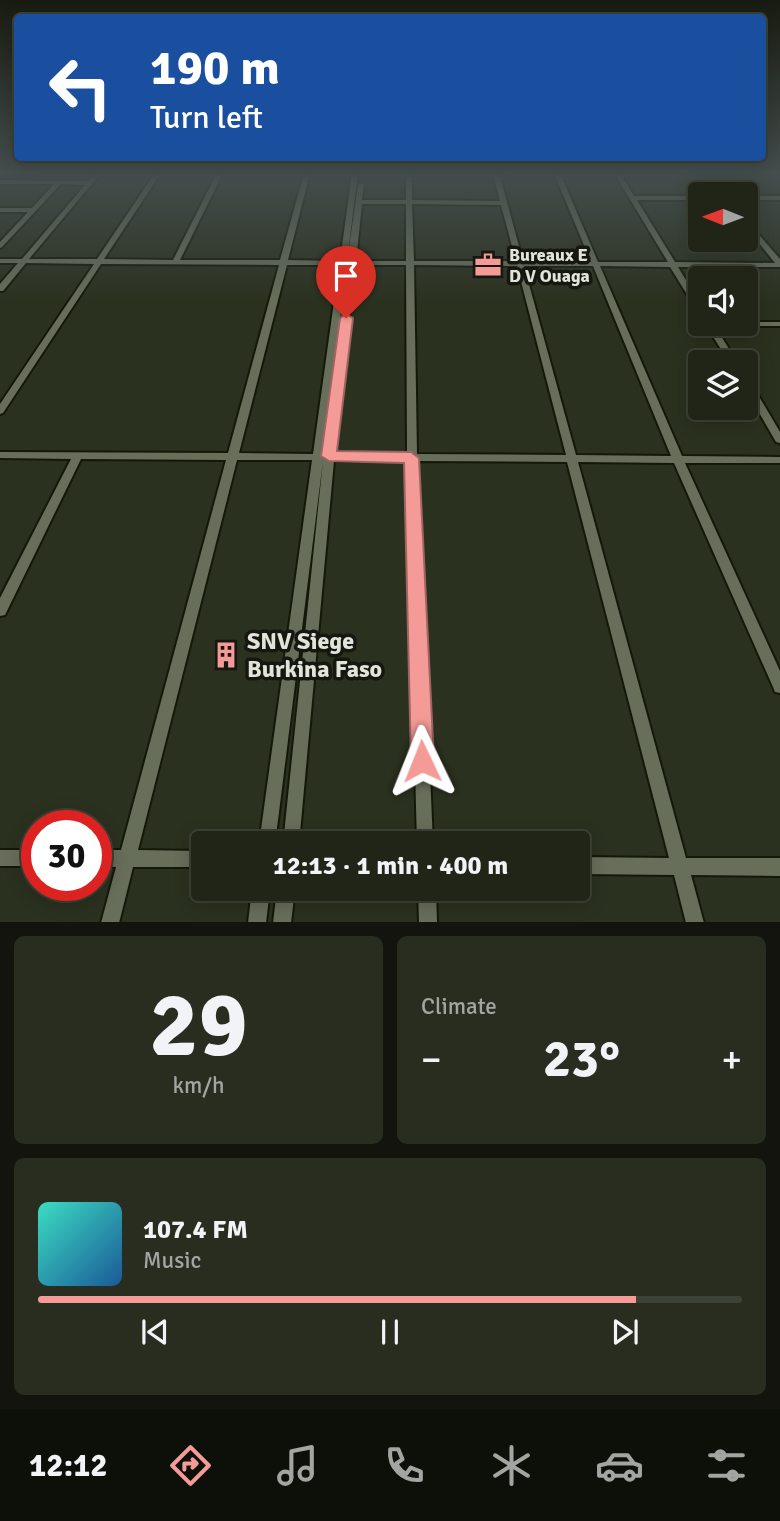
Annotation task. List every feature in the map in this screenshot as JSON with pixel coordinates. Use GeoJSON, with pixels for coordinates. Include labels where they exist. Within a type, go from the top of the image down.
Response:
{"type":"FeatureCollection","features":[{"type":"Feature","properties":{"kind":"street"},"geometry":{"type":"LineString","coordinates":[[0,246],[28,216]]}},
{"type":"Feature","properties":{"kind":"street"},"geometry":{"type":"LineString","coordinates":[[0,289],[62,216]]}},
{"type":"Feature","properties":{"kind":"street"},"geometry":{"type":"LineString","coordinates":[[0,411],[130,216]]}},
{"type":"Feature","properties":{"kind":"street"},"geometry":{"type":"LineString","coordinates":[[176,262],[199,216]]}},
{"type":"Feature","properties":{"kind":"street"},"geometry":{"type":"LineString","coordinates":[[110,922],[296,216]]}},
{"type":"Feature","properties":{"kind":"street"},"geometry":{"type":"LineString","coordinates":[[349,263],[352,216]]}},
{"type":"Feature","properties":{"kind":"street"},"geometry":{"type":"LineString","coordinates":[[269,831],[357,216]]}},
{"type":"Feature","properties":{"kind":"street"},"geometry":{"type":"LineString","coordinates":[[410,216],[411,458],[425,831]]}},
{"type":"Feature","properties":{"kind":"street"},"geometry":{"type":"LineString","coordinates":[[508,216],[695,922]]}},
{"type":"Feature","properties":{"kind":"street"},"geometry":{"type":"LineString","coordinates":[[576,216],[678,459],[780,687]]}},
{"type":"Feature","properties":{"kind":"street"},"geometry":{"type":"LineString","coordinates":[[645,216],[688,289]]}},
{"type":"Feature","properties":{"kind":"street"},"geometry":{"type":"LineString","coordinates":[[758,238],[780,265]]}},
{"type":"Feature","properties":{"kind":"street"},"geometry":{"type":"LineString","coordinates":[[0,261],[780,265]]}},
{"type":"Feature","properties":{"kind":"street"},"geometry":{"type":"LineString","coordinates":[[758,324],[780,324]]}},
{"type":"Feature","properties":{"kind":"street"},"geometry":{"type":"LineString","coordinates":[[758,403],[780,440]]}},
{"type":"Feature","properties":{"kind":"street"},"geometry":{"type":"LineString","coordinates":[[0,455],[780,460]]}},
{"type":"Feature","properties":{"kind":"street"},"geometry":{"type":"LineString","coordinates":[[0,611],[78,455]]}},
{"type":"Feature","properties":{"kind":"street"},"geometry":{"type":"LineString","coordinates":[[292,831],[323,456]]}},
{"type":"Feature","properties":{"kind":"street"},"geometry":{"type":"LineString","coordinates":[[0,858],[21,858]]}},
{"type":"Feature","properties":{"kind":"street"},"geometry":{"type":"LineString","coordinates":[[112,858],[191,859]]}},
{"type":"Feature","properties":{"kind":"street"},"geometry":{"type":"LineString","coordinates":[[590,866],[780,867]]}},
{"type":"Feature","properties":{"kind":"street"},"geometry":{"type":"LineString","coordinates":[[257,922],[260,901]]}},
{"type":"Feature","properties":{"kind":"street"},"geometry":{"type":"LineString","coordinates":[[282,922],[285,901]]}},
{"type":"Feature","properties":{"kind":"street"},"geometry":{"type":"LineString","coordinates":[[427,901],[428,922]]}},
{"type":"Feature","properties":{"kind":"place","name":"Bureaux E D V Ouaga"},"geometry":{"type":"Point","coordinates":[488,265]}},
{"type":"Feature","properties":{"kind":"place","name":"SNV Siege Burkina Faso"},"geometry":{"type":"Point","coordinates":[226,655]}},
{"type":"Feature","properties":{"kind":"route"},"geometry":{"type":"LineString","coordinates":[[346,318],[329,456],[411,458],[422,761]]}}]}
